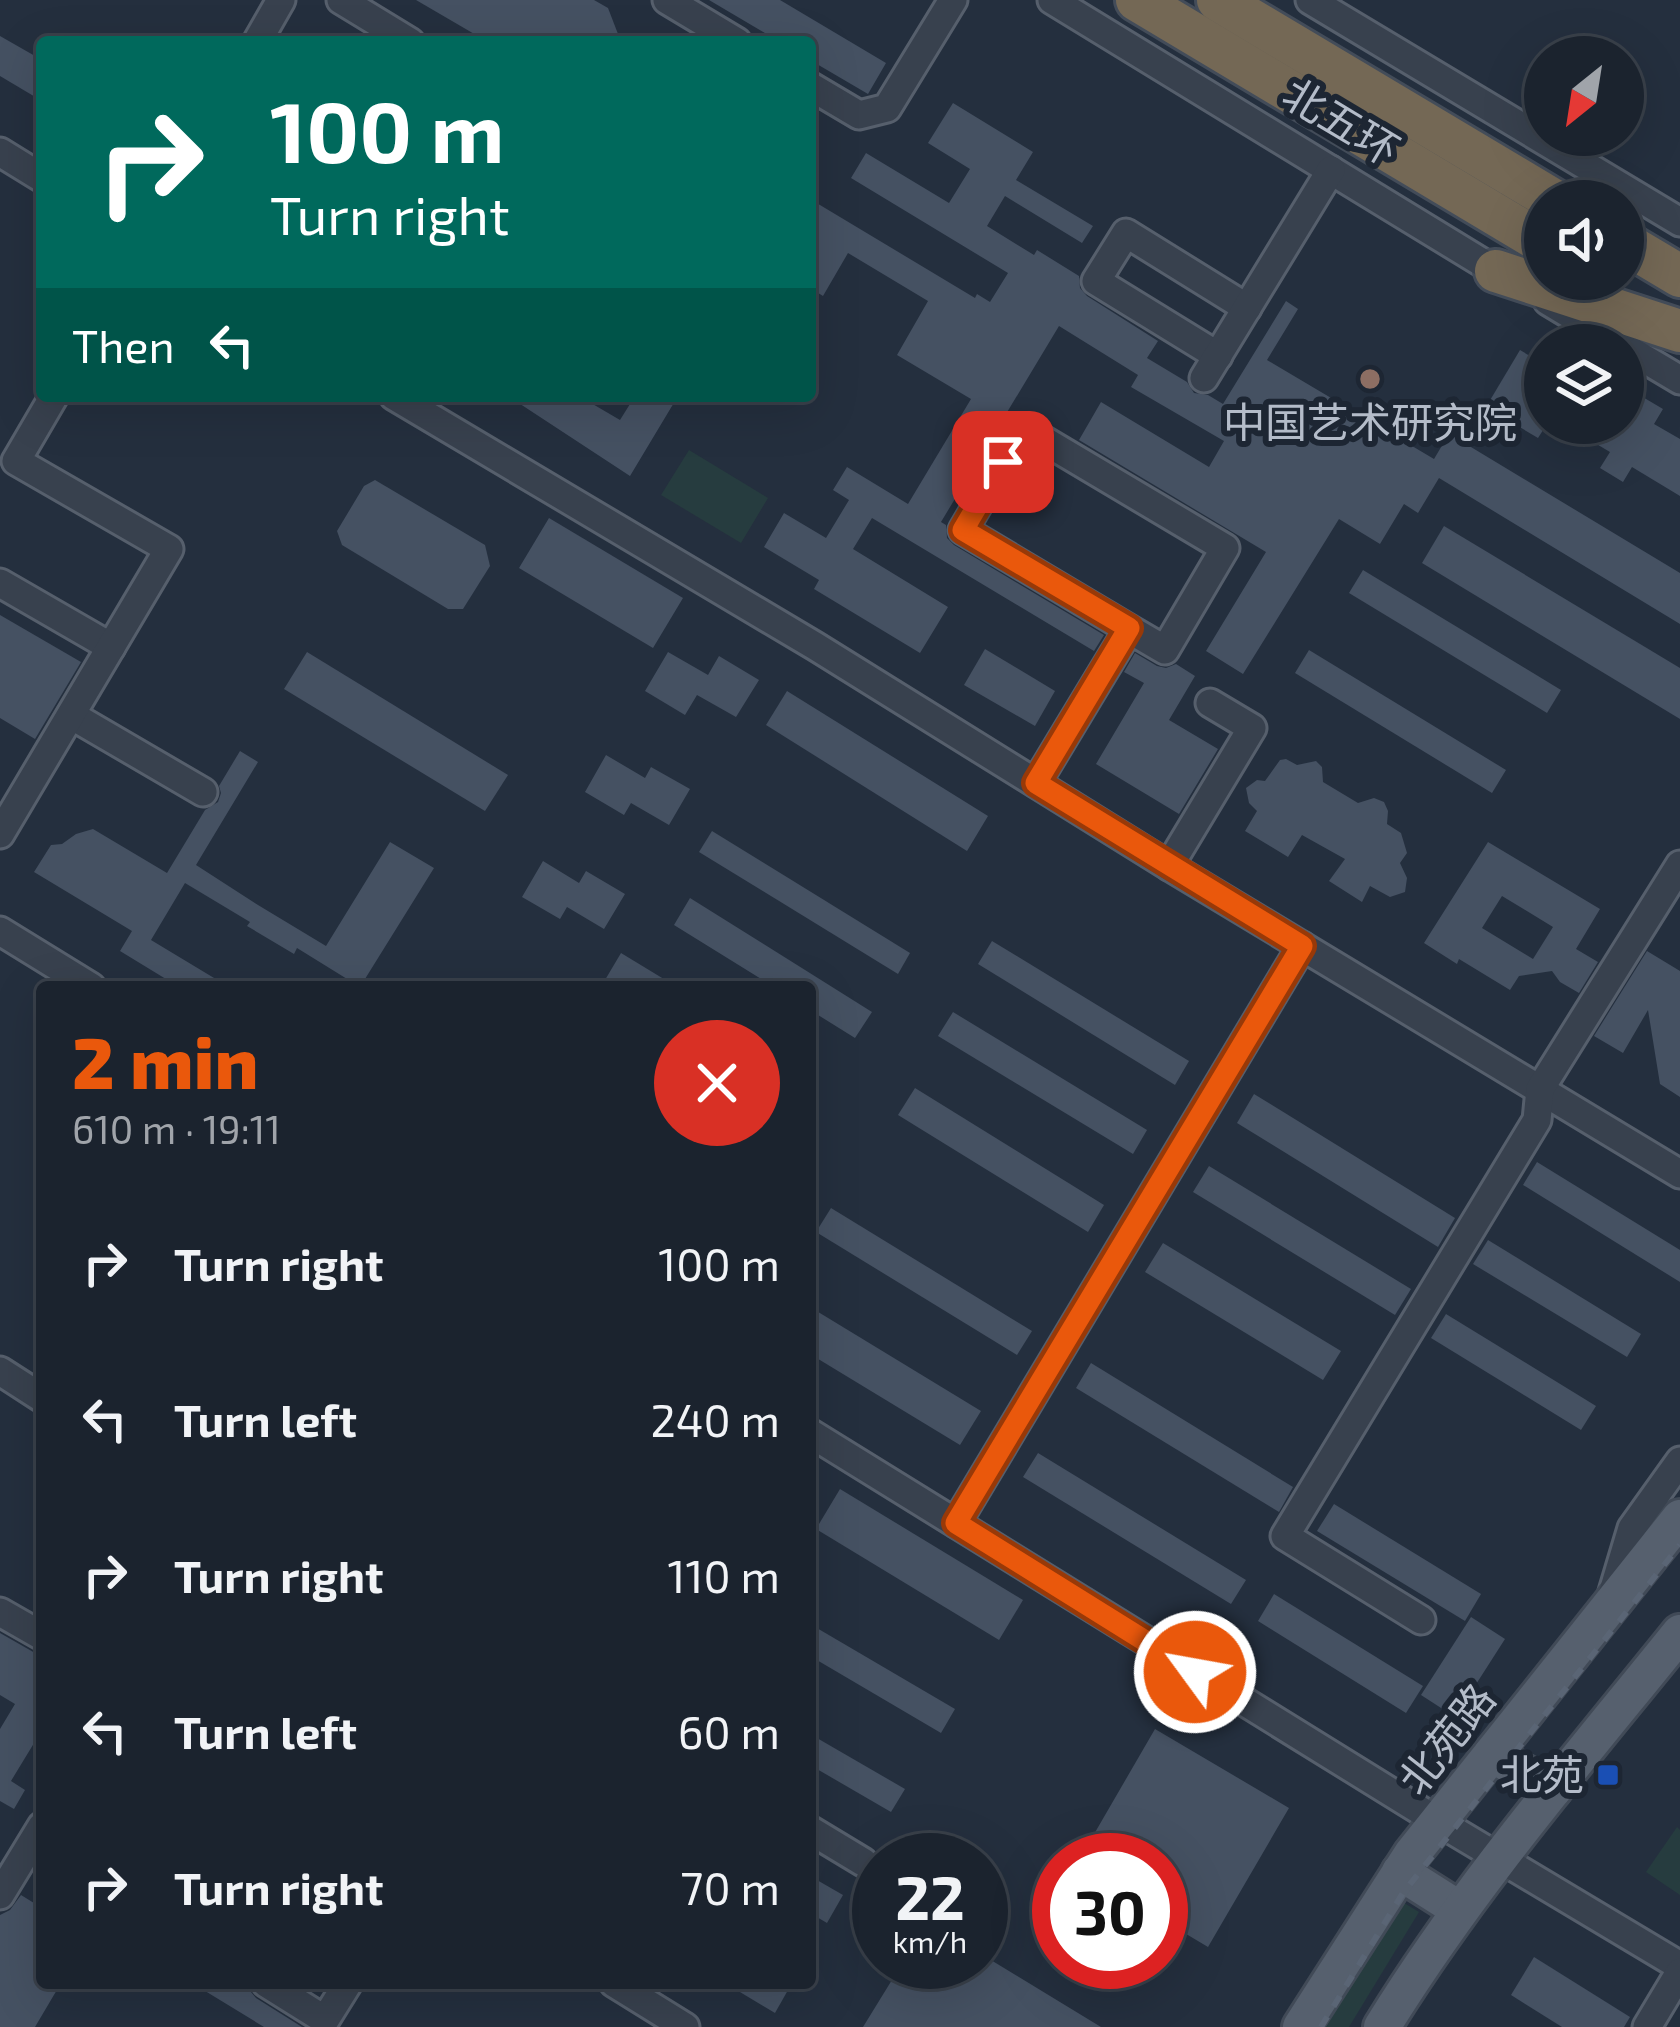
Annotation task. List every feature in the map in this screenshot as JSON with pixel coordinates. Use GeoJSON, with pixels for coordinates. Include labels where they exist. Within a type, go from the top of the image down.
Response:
{"type":"FeatureCollection","features":[{"type":"Feature","properties":{"kind":"highway","name":"北五环"},"geometry":{"type":"LineString","coordinates":[[1136,0],[1524,231]]}},
{"type":"Feature","properties":{"kind":"highway","name":"北五环"},"geometry":{"type":"LineString","coordinates":[[1218,0],[1524,183]]}},
{"type":"Feature","properties":{"kind":"highway"},"geometry":{"type":"LineString","coordinates":[[1644,255],[1680,276]]}},
{"type":"Feature","properties":{"kind":"highway"},"geometry":{"type":"LineString","coordinates":[[1496,271],[1680,328]]}},
{"type":"Feature","properties":{"kind":"highway"},"geometry":{"type":"LineString","coordinates":[[1636,300],[1680,328]]}},
{"type":"Feature","properties":{"kind":"main road","name":"北苑路"},"geometry":{"type":"LineString","coordinates":[[1300,2027],[1400,1872],[1680,1518]]}},
{"type":"Feature","properties":{"kind":"main road"},"geometry":{"type":"LineString","coordinates":[[1382,2027],[1499,1857],[1680,1633]]}},
{"type":"Feature","properties":{"kind":"main road"},"geometry":{"type":"LineString","coordinates":[[1492,1754],[1553,1790]]}},
{"type":"Feature","properties":{"kind":"main road"},"geometry":{"type":"LineString","coordinates":[[1400,1872],[1460,1910]]}},
{"type":"Feature","properties":{"kind":"street"},"geometry":{"type":"LineString","coordinates":[[260,36],[281,0]]}},
{"type":"Feature","properties":{"kind":"street"},"geometry":{"type":"LineString","coordinates":[[341,0],[400,36]]}},
{"type":"Feature","properties":{"kind":"street"},"geometry":{"type":"LineString","coordinates":[[667,0],[727,36]]}},
{"type":"Feature","properties":{"kind":"street"},"geometry":{"type":"LineString","coordinates":[[816,90],[859,115],[887,108],[952,0]]}},
{"type":"Feature","properties":{"kind":"street"},"geometry":{"type":"LineString","coordinates":[[1052,0],[1586,324]]}},
{"type":"Feature","properties":{"kind":"street"},"geometry":{"type":"LineString","coordinates":[[1310,0],[1680,222]]}},
{"type":"Feature","properties":{"kind":"street"},"geometry":{"type":"LineString","coordinates":[[0,152],[36,174]]}},
{"type":"Feature","properties":{"kind":"street"},"geometry":{"type":"LineString","coordinates":[[1247,308],[1126,233],[1096,281],[1210,367],[1247,308],[1331,170]]}},
{"type":"Feature","properties":{"kind":"street"},"geometry":{"type":"LineString","coordinates":[[1644,358],[1680,380]]}},
{"type":"Feature","properties":{"kind":"street"},"geometry":{"type":"LineString","coordinates":[[0,834],[169,549],[8,456],[49,402]]}},
{"type":"Feature","properties":{"kind":"street"},"geometry":{"type":"LineString","coordinates":[[433,406],[1169,866],[1680,1174]]}},
{"type":"Feature","properties":{"kind":"street"},"geometry":{"type":"LineString","coordinates":[[1023,428],[1225,548],[1165,650],[1129,628],[963,530],[1023,428]]}},
{"type":"Feature","properties":{"kind":"street"},"geometry":{"type":"LineString","coordinates":[[0,584],[111,647]]}},
{"type":"Feature","properties":{"kind":"street"},"geometry":{"type":"LineString","coordinates":[[1036,783],[1129,628]]}},
{"type":"Feature","properties":{"kind":"street"},"geometry":{"type":"LineString","coordinates":[[1169,866],[1252,728],[1210,703]]}},
{"type":"Feature","properties":{"kind":"street"},"geometry":{"type":"LineString","coordinates":[[71,715],[203,792]]}},
{"type":"Feature","properties":{"kind":"street"},"geometry":{"type":"LineString","coordinates":[[1421,1620],[1285,1536],[1537,1120],[1540,1089],[1680,866]]}},
{"type":"Feature","properties":{"kind":"street"},"geometry":{"type":"LineString","coordinates":[[0,931],[81,981]]}},
{"type":"Feature","properties":{"kind":"street"},"geometry":{"type":"LineString","coordinates":[[956,1523],[1302,946]]}},
{"type":"Feature","properties":{"kind":"street"},"geometry":{"type":"LineString","coordinates":[[0,1371],[36,1394]]}},
{"type":"Feature","properties":{"kind":"street"},"geometry":{"type":"LineString","coordinates":[[816,1437],[1680,1969],[1650,2026]]}},
{"type":"Feature","properties":{"kind":"street"},"geometry":{"type":"LineString","coordinates":[[1609,1606],[1632,1528],[1680,1461]]}},
{"type":"Feature","properties":{"kind":"street"},"geometry":{"type":"LineString","coordinates":[[0,1612],[36,1633]]}},
{"type":"Feature","properties":{"kind":"street"},"geometry":{"type":"LineString","coordinates":[[1639,1684],[1680,1658]]}},
{"type":"Feature","properties":{"kind":"street"},"geometry":{"type":"LineString","coordinates":[[816,1834],[852,1855]]}},
{"type":"Feature","properties":{"kind":"street"},"geometry":{"type":"LineString","coordinates":[[0,1895],[36,1841]]}},
{"type":"Feature","properties":{"kind":"street"},"geometry":{"type":"LineString","coordinates":[[276,1989],[326,2020],[344,1989]]}},
{"type":"Feature","properties":{"kind":"street"},"geometry":{"type":"LineString","coordinates":[[624,1989],[685,2027]]}},
{"type":"Feature","properties":{"kind":"green space"},"geometry":{"type":"Polygon","coordinates":[[[689,450],[768,498],[741,543],[661,495],[689,450]]]}},
{"type":"Feature","properties":{"kind":"green space"},"geometry":{"type":"Polygon","coordinates":[[[1677,1827],[1680,1830],[1680,1895],[1646,1872],[1677,1827]]]}},
{"type":"Feature","properties":{"kind":"green space"},"geometry":{"type":"Polygon","coordinates":[[[1396,1898],[1419,1912],[1349,2027],[1318,2027],[1396,1898]]]}},
{"type":"Feature","properties":{"kind":"building"},"geometry":{"type":"Polygon","coordinates":[[[416,0],[594,0],[608,8],[618,34],[617,36],[478,36],[416,0]]]}},
{"type":"Feature","properties":{"kind":"building"},"geometry":{"type":"Polygon","coordinates":[[[709,0],[780,0],[886,63],[868,94],[816,64],[816,36],[770,36],[709,0]]]}},
{"type":"Feature","properties":{"kind":"building"},"geometry":{"type":"Polygon","coordinates":[[[0,36],[36,57],[36,97],[0,76],[0,36]]]}},
{"type":"Feature","properties":{"kind":"building"},"geometry":{"type":"Polygon","coordinates":[[[953,103],[1033,152],[1016,180],[1093,226],[1082,243],[1005,196],[987,226],[1079,276],[1087,296],[1158,341],[1147,358],[1187,382],[1194,393],[1223,404],[1286,301],[1298,309],[1267,360],[1434,459],[1465,407],[1477,415],[1461,441],[1680,573],[1680,624],[1439,478],[1418,513],[1404,504],[1380,544],[1339,519],[1243,674],[1206,651],[1266,552],[1079,440],[1101,402],[1209,467],[1224,441],[1131,387],[1138,375],[1059,326],[941,522],[954,545],[1104,635],[1094,651],[872,518],[853,549],[948,607],[920,653],[814,589],[819,580],[764,547],[784,513],[826,538],[849,500],[833,490],[847,467],[908,504],[971,399],[897,355],[928,301],[848,253],[823,296],[816,292],[816,203],[975,298],[977,294],[990,302],[1008,273],[851,178],[866,153],[949,203],[970,169],[928,143],[953,103]]]}},
{"type":"Feature","properties":{"kind":"building"},"geometry":{"type":"Polygon","coordinates":[[[1520,350],[1524,352],[1524,430],[1486,407],[1520,350]]]}},
{"type":"Feature","properties":{"kind":"building"},"geometry":{"type":"Polygon","coordinates":[[[1644,398],[1663,409],[1654,424],[1680,439],[1680,496],[1632,467],[1623,482],[1600,468],[1610,452],[1596,444],[1644,444],[1644,398]]]}},
{"type":"Feature","properties":{"kind":"building"},"geometry":{"type":"Polygon","coordinates":[[[517,402],[589,402],[620,420],[631,402],[674,402],[630,476],[517,402]]]}},
{"type":"Feature","properties":{"kind":"building"},"geometry":{"type":"Polygon","coordinates":[[[375,480],[485,545],[490,566],[463,609],[448,609],[342,545],[337,531],[364,486],[375,480]]]}},
{"type":"Feature","properties":{"kind":"building"},"geometry":{"type":"Polygon","coordinates":[[[549,518],[683,598],[653,648],[519,568],[549,518]]]}},
{"type":"Feature","properties":{"kind":"building"},"geometry":{"type":"Polygon","coordinates":[[[1444,526],[1680,668],[1680,719],[1422,563],[1444,526]]]}},
{"type":"Feature","properties":{"kind":"building"},"geometry":{"type":"Polygon","coordinates":[[[1363,570],[1561,690],[1547,713],[1349,593],[1363,570]]]}},
{"type":"Feature","properties":{"kind":"building"},"geometry":{"type":"Polygon","coordinates":[[[0,615],[81,662],[35,739],[0,718],[0,615]]]}},
{"type":"Feature","properties":{"kind":"building"},"geometry":{"type":"Polygon","coordinates":[[[985,649],[1055,691],[1035,726],[964,685],[985,649]]]}},
{"type":"Feature","properties":{"kind":"building"},"geometry":{"type":"Polygon","coordinates":[[[1309,650],[1506,770],[1492,793],[1295,673],[1309,650]]]}},
{"type":"Feature","properties":{"kind":"building"},"geometry":{"type":"Polygon","coordinates":[[[307,652],[508,775],[485,811],[284,689],[307,652]]]}},
{"type":"Feature","properties":{"kind":"building"},"geometry":{"type":"Polygon","coordinates":[[[668,652],[708,675],[719,656],[759,680],[736,717],[697,695],[685,715],[645,691],[668,652]]]}},
{"type":"Feature","properties":{"kind":"building"},"geometry":{"type":"Polygon","coordinates":[[[1135,653],[1157,666],[1176,664],[1195,676],[1169,720],[1218,749],[1179,814],[1096,764],[1144,683],[1124,672],[1135,653]]]}},
{"type":"Feature","properties":{"kind":"building"},"geometry":{"type":"Polygon","coordinates":[[[787,691],[988,816],[967,851],[766,725],[787,691]]]}},
{"type":"Feature","properties":{"kind":"building"},"geometry":{"type":"Polygon","coordinates":[[[240,751],[258,762],[196,865],[326,946],[390,842],[434,868],[364,981],[350,981],[297,948],[294,954],[185,883],[151,940],[219,981],[169,981],[120,951],[132,931],[34,872],[51,845],[93,829],[167,873],[205,810],[218,802],[219,786],[240,751]]]}},
{"type":"Feature","properties":{"kind":"building"},"geometry":{"type":"Polygon","coordinates":[[[606,755],[645,778],[651,767],[690,789],[669,825],[631,803],[624,815],[585,792],[606,755]]]}},
{"type":"Feature","properties":{"kind":"building"},"geometry":{"type":"Polygon","coordinates":[[[1280,760],[1297,765],[1316,761],[1322,767],[1323,782],[1358,803],[1374,798],[1384,802],[1387,824],[1401,833],[1407,853],[1400,863],[1407,878],[1405,892],[1390,897],[1370,886],[1362,902],[1329,881],[1345,859],[1302,835],[1288,857],[1245,831],[1257,811],[1249,803],[1246,788],[1257,780],[1265,781],[1280,760]]]}},
{"type":"Feature","properties":{"kind":"building"},"geometry":{"type":"Polygon","coordinates":[[[712,831],[910,953],[898,974],[699,852],[712,831]]]}},
{"type":"Feature","properties":{"kind":"building"},"geometry":{"type":"Polygon","coordinates":[[[1488,842],[1600,909],[1576,949],[1598,962],[1579,993],[1552,971],[1519,976],[1510,990],[1424,943],[1488,842]],[[1502,896],[1482,928],[1533,959],[1553,927],[1502,896]]]}},
{"type":"Feature","properties":{"kind":"building"},"geometry":{"type":"Polygon","coordinates":[[[543,861],[579,883],[586,871],[625,894],[604,929],[567,907],[560,919],[522,897],[543,861]]]}},
{"type":"Feature","properties":{"kind":"building"},"geometry":{"type":"Polygon","coordinates":[[[690,898],[872,1012],[855,1038],[816,1014],[816,981],[764,981],[674,925],[690,898]]]}},
{"type":"Feature","properties":{"kind":"building"},"geometry":{"type":"Polygon","coordinates":[[[992,941],[1189,1061],[1175,1085],[978,964],[992,941]]]}},
{"type":"Feature","properties":{"kind":"building"},"geometry":{"type":"Polygon","coordinates":[[[1647,951],[1680,971],[1680,1097],[1660,1084],[1648,1010],[1623,1053],[1594,1036],[1647,951]]]}},
{"type":"Feature","properties":{"kind":"building"},"geometry":{"type":"Polygon","coordinates":[[[621,953],[667,981],[607,981],[621,953]]]}},
{"type":"Feature","properties":{"kind":"building"},"geometry":{"type":"Polygon","coordinates":[[[953,1012],[1147,1130],[1133,1154],[938,1036],[953,1012]]]}},
{"type":"Feature","properties":{"kind":"building"},"geometry":{"type":"Polygon","coordinates":[[[915,1088],[1104,1205],[1088,1232],[898,1115],[915,1088]]]}},
{"type":"Feature","properties":{"kind":"building"},"geometry":{"type":"Polygon","coordinates":[[[1254,1094],[1455,1218],[1438,1247],[1237,1123],[1254,1094]]]}},
{"type":"Feature","properties":{"kind":"building"},"geometry":{"type":"Polygon","coordinates":[[[1537,1162],[1680,1250],[1680,1282],[1523,1185],[1537,1162]]]}},
{"type":"Feature","properties":{"kind":"building"},"geometry":{"type":"Polygon","coordinates":[[[1209,1166],[1411,1289],[1395,1315],[1193,1192],[1209,1166]]]}},
{"type":"Feature","properties":{"kind":"building"},"geometry":{"type":"Polygon","coordinates":[[[831,1208],[1032,1331],[1017,1355],[816,1232],[831,1208]]]}},
{"type":"Feature","properties":{"kind":"building"},"geometry":{"type":"Polygon","coordinates":[[[1488,1240],[1641,1334],[1627,1357],[1473,1264],[1488,1240]]]}},
{"type":"Feature","properties":{"kind":"building"},"geometry":{"type":"Polygon","coordinates":[[[1163,1243],[1341,1351],[1323,1380],[1145,1272],[1163,1243]]]}},
{"type":"Feature","properties":{"kind":"building"},"geometry":{"type":"Polygon","coordinates":[[[816,1311],[981,1411],[960,1445],[816,1358],[816,1311]]]}},
{"type":"Feature","properties":{"kind":"building"},"geometry":{"type":"Polygon","coordinates":[[[1446,1314],[1596,1406],[1581,1430],[1431,1338],[1446,1314]]]}},
{"type":"Feature","properties":{"kind":"building"},"geometry":{"type":"Polygon","coordinates":[[[1091,1363],[1293,1487],[1279,1512],[1076,1388],[1091,1363]]]}},
{"type":"Feature","properties":{"kind":"building"},"geometry":{"type":"Polygon","coordinates":[[[1038,1453],[1246,1580],[1231,1604],[1023,1477],[1038,1453]]]}},
{"type":"Feature","properties":{"kind":"building"},"geometry":{"type":"Polygon","coordinates":[[[840,1489],[1023,1600],[999,1640],[816,1529],[840,1489]]]}},
{"type":"Feature","properties":{"kind":"building"},"geometry":{"type":"Polygon","coordinates":[[[1334,1504],[1481,1594],[1465,1621],[1317,1531],[1334,1504]]]}},
{"type":"Feature","properties":{"kind":"building"},"geometry":{"type":"Polygon","coordinates":[[[1274,1594],[1423,1686],[1406,1713],[1258,1621],[1274,1594]]]}},
{"type":"Feature","properties":{"kind":"building"},"geometry":{"type":"Polygon","coordinates":[[[1471,1617],[1505,1639],[1455,1717],[1421,1695],[1471,1617]]]}},
{"type":"Feature","properties":{"kind":"building"},"geometry":{"type":"Polygon","coordinates":[[[816,1628],[955,1709],[941,1733],[816,1660],[816,1628]]]}},
{"type":"Feature","properties":{"kind":"building"},"geometry":{"type":"Polygon","coordinates":[[[0,1633],[36,1654],[36,1740],[11,1781],[25,1790],[14,1809],[0,1801],[0,1729],[15,1704],[0,1695],[0,1633]]]}},
{"type":"Feature","properties":{"kind":"building"},"geometry":{"type":"Polygon","coordinates":[[[1155,1729],[1289,1808],[1208,1947],[1188,1935],[1188,1833],[1095,1833],[1155,1729]]]}},
{"type":"Feature","properties":{"kind":"building"},"geometry":{"type":"Polygon","coordinates":[[[816,1737],[905,1789],[891,1812],[816,1768],[816,1737]]]}},
{"type":"Feature","properties":{"kind":"building"},"geometry":{"type":"Polygon","coordinates":[[[816,1879],[843,1895],[827,1923],[816,1917],[816,1879]]]}},
{"type":"Feature","properties":{"kind":"building"},"geometry":{"type":"Polygon","coordinates":[[[21,1895],[36,1904],[36,1989],[57,1989],[35,2027],[0,2027],[0,1915],[21,1895]]]}},
{"type":"Feature","properties":{"kind":"building"},"geometry":{"type":"Polygon","coordinates":[[[1534,1957],[1630,2017],[1624,2027],[1562,2027],[1511,1995],[1534,1957]]]}},
{"type":"Feature","properties":{"kind":"building"},"geometry":{"type":"Polygon","coordinates":[[[1008,1970],[1101,2027],[863,2027],[886,1989],[1008,1989],[1008,1970]]]}},
{"type":"Feature","properties":{"kind":"building"},"geometry":{"type":"Polygon","coordinates":[[[202,1989],[250,1989],[256,1998],[302,2027],[264,2027],[202,1989]]]}},
{"type":"Feature","properties":{"kind":"building"},"geometry":{"type":"Polygon","coordinates":[[[735,1989],[789,1989],[775,2013],[735,1989]]]}},
{"type":"Feature","properties":{"kind":"railway"},"geometry":{"type":"LineString","coordinates":[[1321,2027],[1403,1893],[1680,1545]]}},
{"type":"Feature","properties":{"kind":"place","name":"中国艺术研究院"},"geometry":{"type":"Point","coordinates":[1370,379]}},
{"type":"Feature","properties":{"kind":"place","name":"北苑"},"geometry":{"type":"Point","coordinates":[1608,1775]}},
{"type":"Feature","properties":{"kind":"route"},"geometry":{"type":"LineString","coordinates":[[1003,462],[963,530],[1129,628],[1036,783],[1302,946],[956,1523],[1195,1672]]}}]}
